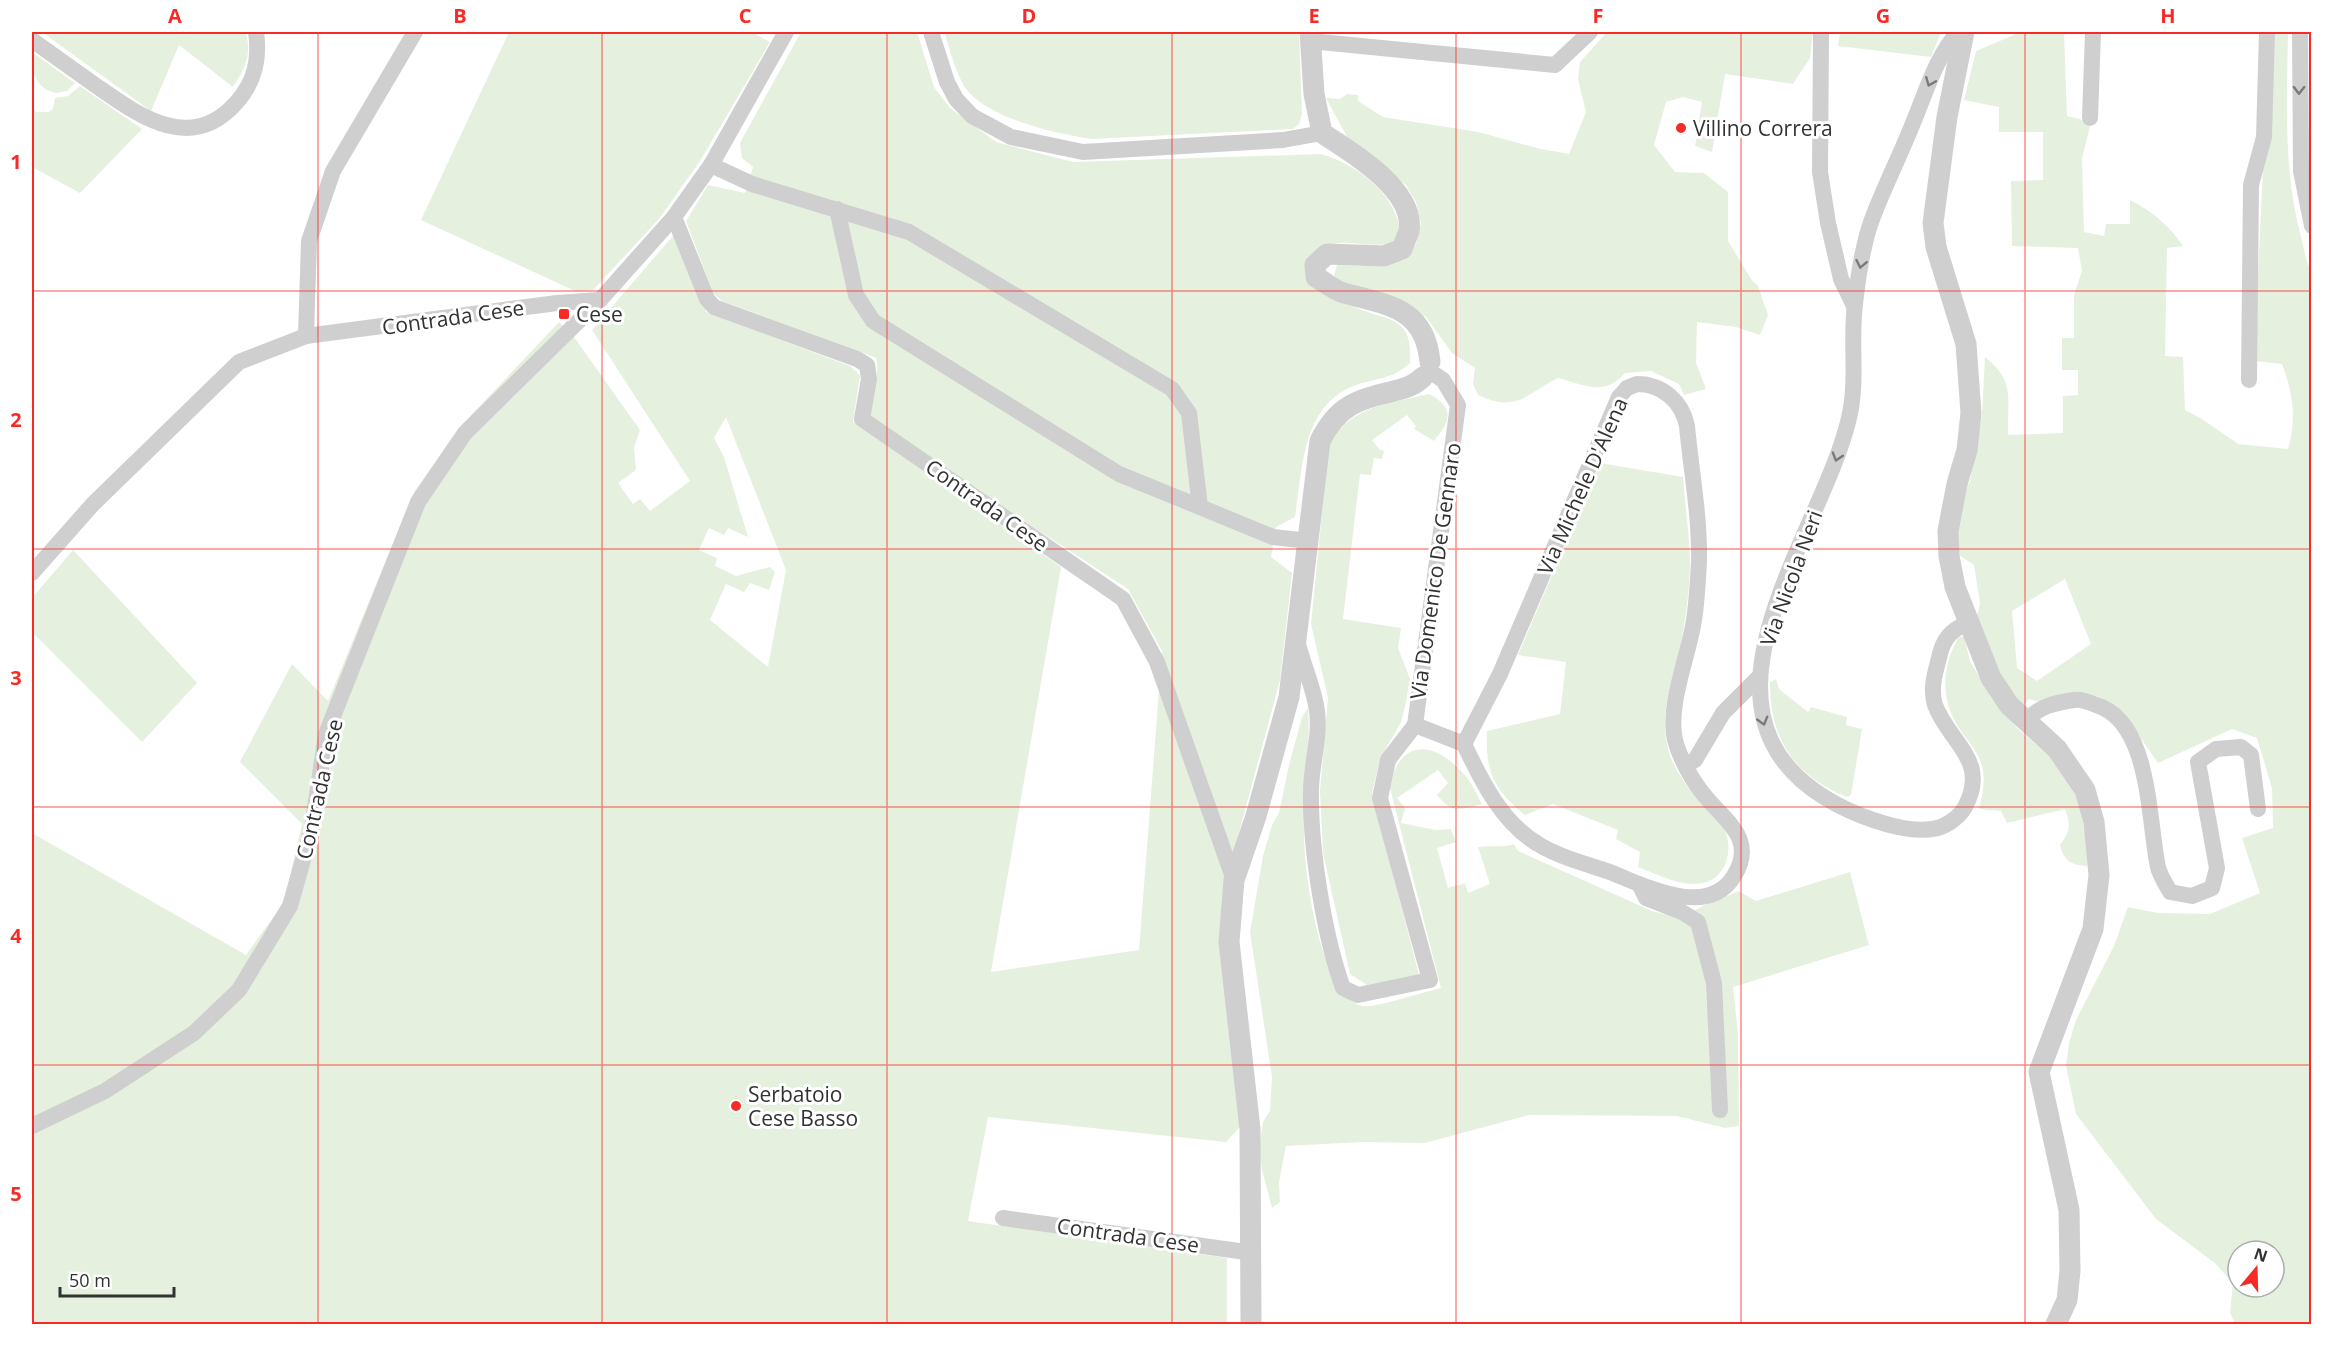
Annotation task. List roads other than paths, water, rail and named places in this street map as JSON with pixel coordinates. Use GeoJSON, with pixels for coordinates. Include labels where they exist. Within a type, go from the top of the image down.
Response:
{"type":"FeatureCollection","features":[{"type":"Feature","properties":{"kind":"street"},"geometry":{"type":"LineString","coordinates":[[32,40],[142,117],[166,126],[190,127],[208,123],[230,110],[246,92],[255,73],[258,51],[256,32]]}},
{"type":"Feature","properties":{"kind":"street"},"geometry":{"type":"LineString","coordinates":[[306,336],[309,241],[333,171],[416,32]]}},
{"type":"Feature","properties":{"kind":"street","name":"Contrada Cese"},"geometry":{"type":"LineString","coordinates":[[32,1126],[105,1091],[194,1033],[239,990],[290,906],[312,828],[326,734],[418,502],[465,433],[600,300],[674,217],[711,165],[786,32]]}},
{"type":"Feature","properties":{"kind":"street"},"geometry":{"type":"LineString","coordinates":[[931,32],[947,82],[957,99],[972,116],[1011,136],[1083,152],[1283,140],[1322,133],[1358,157],[1390,184],[1407,215],[1409,229],[1402,249],[1384,256],[1327,254],[1315,265],[1316,277],[1342,293],[1366,296],[1402,310],[1418,325],[1429,347],[1429,371],[1410,387],[1352,403],[1330,422],[1320,441],[1298,643],[1289,697],[1256,816],[1234,880],[1229,942],[1250,1129],[1251,1324]]}},
{"type":"Feature","properties":{"kind":"street"},"geometry":{"type":"LineString","coordinates":[[1322,133],[1314,94],[1310,36],[1555,65],[1590,32]]}},
{"type":"Feature","properties":{"kind":"street"},"geometry":{"type":"LineString","coordinates":[[1821,32],[1823,88],[1820,172],[1828,223],[1841,279],[1854,306]]}},
{"type":"Feature","properties":{"kind":"street","name":"Via Nicola Neri"},"geometry":{"type":"LineString","coordinates":[[1958,32],[1939,61],[1871,221],[1854,306],[1854,385],[1849,417],[1833,470],[1791,564],[1763,646],[1760,709],[1767,734],[1778,755],[1793,774],[1818,794],[1853,813],[1909,828],[1932,830],[1953,820],[1964,809],[1973,788],[1973,771],[1966,752],[1935,705],[1932,689],[1940,650],[1950,632],[1967,623]]}},
{"type":"Feature","properties":{"kind":"street"},"geometry":{"type":"LineString","coordinates":[[1964,32],[1947,117],[1933,223],[1936,247],[1966,344],[1971,413],[1966,450],[1948,531],[1954,586],[1991,678],[2025,722],[2056,749],[2085,790],[2094,822],[2099,875],[2093,928],[2039,1072],[2069,1210],[2070,1271],[2067,1300],[2056,1324]]}},
{"type":"Feature","properties":{"kind":"street"},"geometry":{"type":"LineString","coordinates":[[2090,118],[2093,32]]}},
{"type":"Feature","properties":{"kind":"street"},"geometry":{"type":"LineString","coordinates":[[2249,380],[2251,185],[2264,136],[2267,32]]}},
{"type":"Feature","properties":{"kind":"street"},"geometry":{"type":"LineString","coordinates":[[2300,32],[2305,129],[2301,171],[2312,226]]}},
{"type":"Feature","properties":{"kind":"street"},"geometry":{"type":"LineString","coordinates":[[711,165],[752,184],[909,232],[1172,389],[1189,413],[1200,507]]}},
{"type":"Feature","properties":{"kind":"street"},"geometry":{"type":"LineString","coordinates":[[837,209],[856,295],[873,321],[1119,474],[1274,537],[1309,541]]}},
{"type":"Feature","properties":{"kind":"street","name":"Contrada Cese"},"geometry":{"type":"LineString","coordinates":[[674,217],[707,299],[714,307],[857,359],[867,365],[869,379],[861,419],[1124,599],[1157,662],[1234,880]]}},
{"type":"Feature","properties":{"kind":"street","name":"Contrada Cese"},"geometry":{"type":"LineString","coordinates":[[32,573],[93,504],[239,362],[306,336],[557,303],[600,300]]}},
{"type":"Feature","properties":{"kind":"street","name":"Via Domenico De Gennaro"},"geometry":{"type":"LineString","coordinates":[[1429,371],[1443,380],[1458,405],[1415,725],[1464,744]]}},
{"type":"Feature","properties":{"kind":"street","name":"Via Michele D'Alena"},"geometry":{"type":"LineString","coordinates":[[1637,384],[1651,384],[1668,393],[1679,405],[1687,426],[1699,560],[1694,620],[1674,716],[1675,740],[1704,796],[1737,830],[1742,846],[1740,862],[1734,877],[1721,891],[1699,898],[1678,896],[1639,884],[1538,844],[1509,819],[1482,782],[1464,744],[1500,674],[1619,397],[1627,388],[1637,384]]}},
{"type":"Feature","properties":{"kind":"street"},"geometry":{"type":"LineString","coordinates":[[1298,643],[1316,705],[1317,720],[1311,791],[1314,852],[1336,969],[1343,988],[1358,996],[1430,980],[1380,798],[1388,760],[1415,725]]}},
{"type":"Feature","properties":{"kind":"street"},"geometry":{"type":"LineString","coordinates":[[1686,765],[1695,760],[1723,713],[1760,676]]}},
{"type":"Feature","properties":{"kind":"street"},"geometry":{"type":"LineString","coordinates":[[2025,722],[2033,712],[2048,704],[2079,699],[2106,707],[2132,735],[2145,778],[2159,869],[2170,892],[2192,896],[2212,888],[2217,868],[2198,762],[2216,749],[2241,747],[2251,755],[2258,809]]}},
{"type":"Feature","properties":{"kind":"street"},"geometry":{"type":"LineString","coordinates":[[1639,884],[1646,898],[1682,912],[1698,922],[1714,983],[1720,1110]]}},
{"type":"Feature","properties":{"kind":"street","name":"Contrada Cese"},"geometry":{"type":"LineString","coordinates":[[1003,1218],[1252,1252]]}},
{"type":"Feature","properties":{"kind":"place","name":"Villino Correra"},"geometry":{"type":"Point","coordinates":[1681,128]}},
{"type":"Feature","properties":{"kind":"place","name":"Cese"},"geometry":{"type":"Point","coordinates":[564,314]}},
{"type":"Feature","properties":{"kind":"place","name":"Serbatoio Cese Basso"},"geometry":{"type":"Point","coordinates":[736,1106]}}]}
